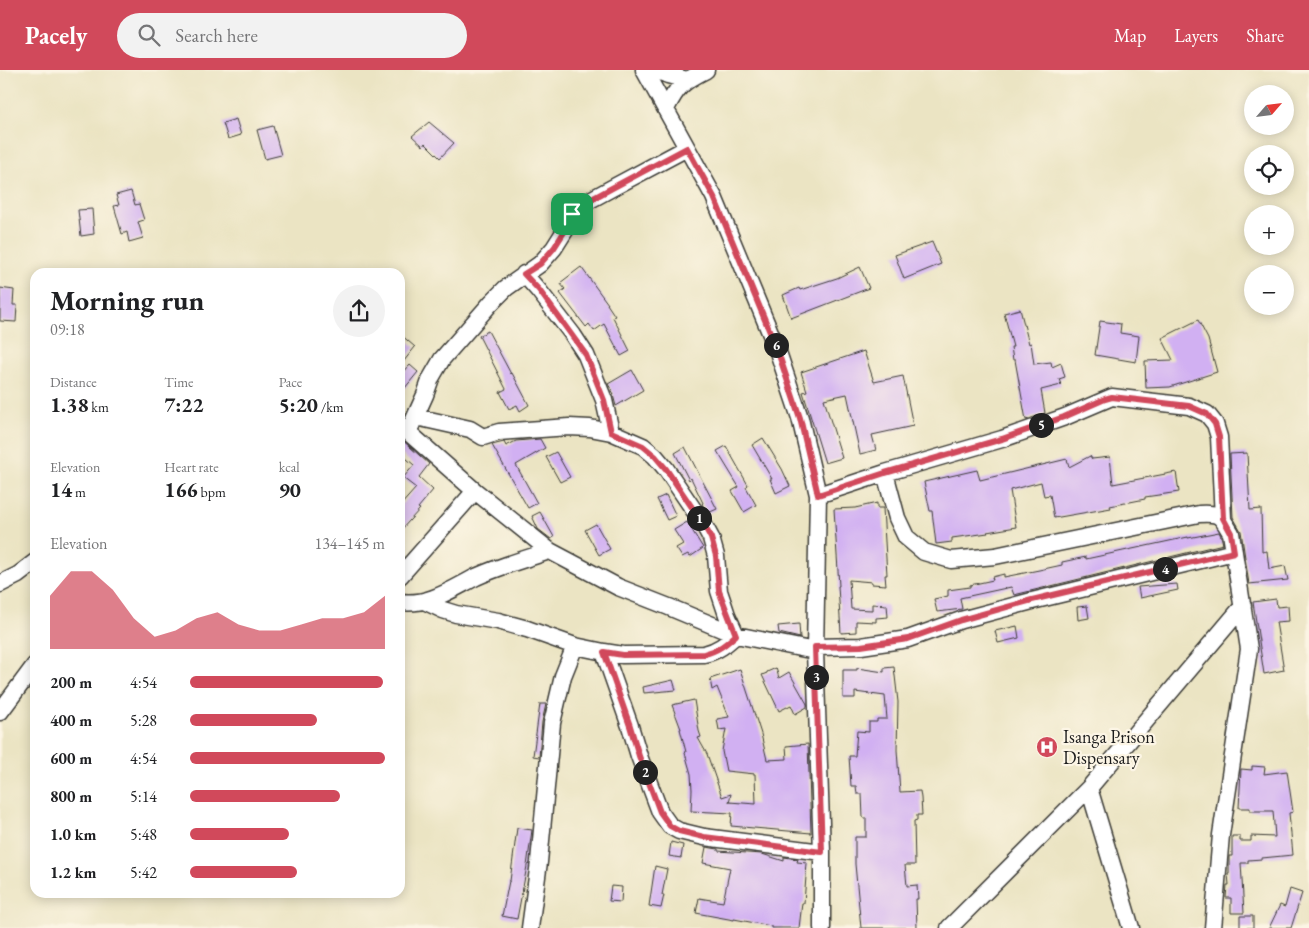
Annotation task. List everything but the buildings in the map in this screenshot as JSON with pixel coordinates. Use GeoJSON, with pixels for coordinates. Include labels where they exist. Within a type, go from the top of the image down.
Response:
{"type":"FeatureCollection","features":[{"type":"Feature","properties":{"kind":"street"},"geometry":{"type":"LineString","coordinates":[[644,70],[714,197],[777,349],[800,418],[818,495],[815,649],[822,852],[822,928]]}},
{"type":"Feature","properties":{"kind":"street"},"geometry":{"type":"LineString","coordinates":[[656,70],[687,80]]}},
{"type":"Feature","properties":{"kind":"street"},"geometry":{"type":"LineString","coordinates":[[666,109],[672,95],[687,80],[706,70]]}},
{"type":"Feature","properties":{"kind":"street"},"geometry":{"type":"LineString","coordinates":[[405,428],[416,417],[431,378],[442,359],[506,288],[540,264],[554,248],[566,229],[572,214],[579,206],[687,148]]}},
{"type":"Feature","properties":{"kind":"street"},"geometry":{"type":"LineString","coordinates":[[524,274],[539,290],[586,355],[604,400],[611,432]]}},
{"type":"Feature","properties":{"kind":"street"},"geometry":{"type":"LineString","coordinates":[[818,495],[885,473],[1002,439],[1064,417],[1112,397],[1189,406],[1207,414],[1215,424],[1219,437],[1223,518],[1231,533],[1249,649],[1221,835],[1213,928]]}},
{"type":"Feature","properties":{"kind":"street"},"geometry":{"type":"LineString","coordinates":[[416,417],[470,429],[483,437],[499,432],[569,427],[590,428],[611,432],[643,446],[666,469],[711,538],[716,556],[719,591],[736,635]]}},
{"type":"Feature","properties":{"kind":"street"},"geometry":{"type":"LineString","coordinates":[[405,430],[475,491],[550,550],[618,587],[736,635],[815,649],[861,646],[908,639],[961,620],[1032,600],[1234,552]]}},
{"type":"Feature","properties":{"kind":"street"},"geometry":{"type":"LineString","coordinates":[[885,473],[897,518],[906,537],[924,552],[951,560],[995,556],[1199,514],[1215,514],[1223,518]]}},
{"type":"Feature","properties":{"kind":"street"},"geometry":{"type":"LineString","coordinates":[[405,570],[475,491]]}},
{"type":"Feature","properties":{"kind":"street"},"geometry":{"type":"LineString","coordinates":[[405,602],[424,601],[448,593],[477,577],[550,550]]}},
{"type":"Feature","properties":{"kind":"street"},"geometry":{"type":"LineString","coordinates":[[0,584],[18,575],[30,566]]}},
{"type":"Feature","properties":{"kind":"street"},"geometry":{"type":"LineString","coordinates":[[424,601],[443,610],[498,621],[575,646],[623,655],[704,654],[722,647],[736,635]]}},
{"type":"Feature","properties":{"kind":"street"},"geometry":{"type":"LineString","coordinates":[[949,928],[1089,788],[1243,606]]}},
{"type":"Feature","properties":{"kind":"street"},"geometry":{"type":"LineString","coordinates":[[530,928],[538,871],[552,723],[562,676],[575,646]]}},
{"type":"Feature","properties":{"kind":"street"},"geometry":{"type":"LineString","coordinates":[[604,652],[660,812],[670,826],[679,831],[704,837],[822,852]]}},
{"type":"Feature","properties":{"kind":"street"},"geometry":{"type":"LineString","coordinates":[[0,712],[30,672]]}},
{"type":"Feature","properties":{"kind":"street"},"geometry":{"type":"LineString","coordinates":[[1089,788],[1131,928]]}},
{"type":"Feature","properties":{"kind":"place","name":"Isanga Prison Dispensary"},"geometry":{"type":"Point","coordinates":[1047,747]}},
{"type":"Feature","properties":{"kind":"route"},"geometry":{"type":"LineString","coordinates":[[687,148],[714,197],[777,349],[800,418],[818,495],[885,473],[1002,439],[1064,417],[1112,397],[1189,406],[1207,414],[1215,424],[1219,437],[1223,518],[1231,533],[1234,552],[1032,600],[961,620],[908,639],[861,646],[815,647],[822,852],[704,837],[679,831],[670,826],[660,812],[604,652],[623,655],[704,654],[722,647],[736,635],[719,591],[716,556],[711,538],[704,525],[655,456],[643,446],[611,432],[604,400],[586,355],[539,290],[524,274],[540,264],[554,248],[566,229],[572,214],[579,206],[687,148]]}}]}
